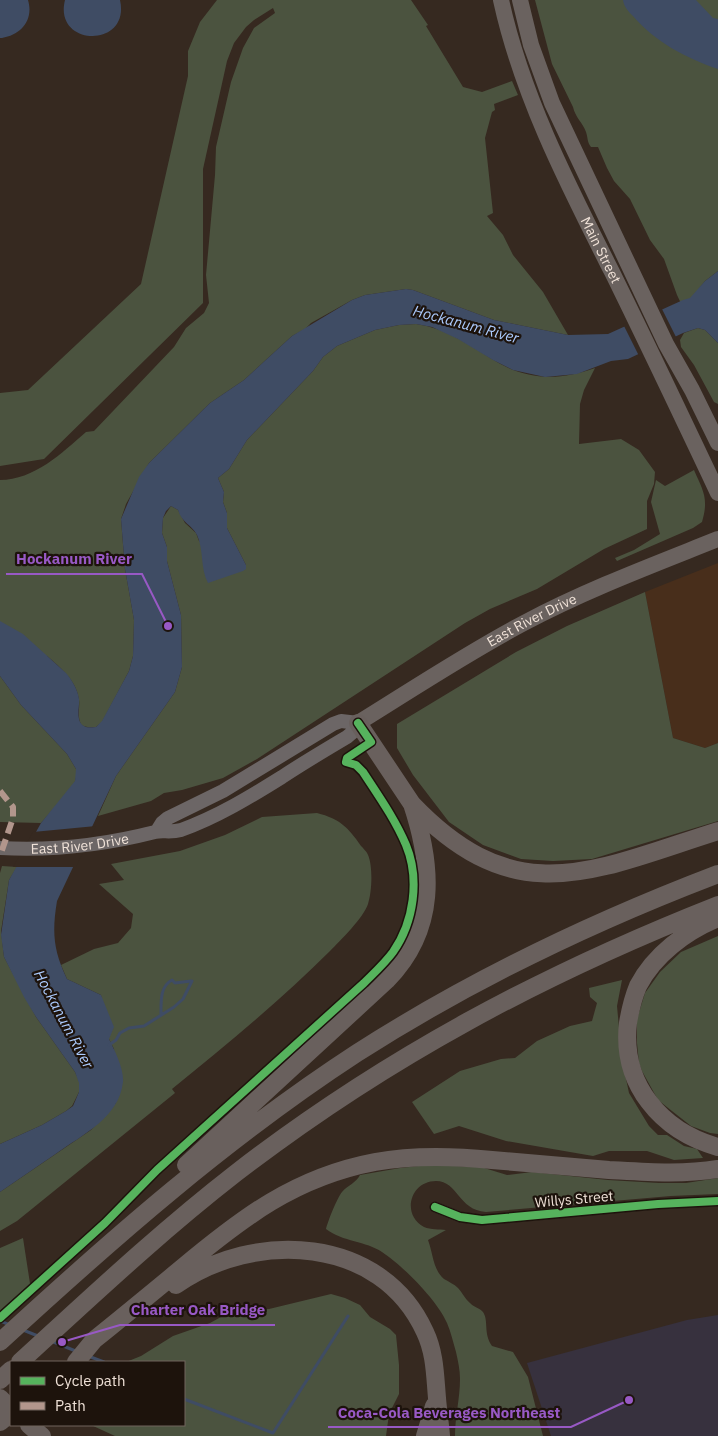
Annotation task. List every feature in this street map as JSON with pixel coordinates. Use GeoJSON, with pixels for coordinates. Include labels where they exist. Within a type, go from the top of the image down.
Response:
{"type":"FeatureCollection","features":[{"type":"Feature","properties":{"kind":"highway","name":"Main Street"},"geometry":{"type":"LineString","coordinates":[[501,0],[519,68],[535,109],[592,233],[718,493]]}},
{"type":"Feature","properties":{"kind":"highway","name":"Main Street"},"geometry":{"type":"LineString","coordinates":[[520,0],[531,45],[546,88],[648,307],[718,443]]}},
{"type":"Feature","properties":{"kind":"highway","name":"East River Drive"},"geometry":{"type":"LineString","coordinates":[[358,723],[484,646],[536,617],[616,580],[718,538]]}},
{"type":"Feature","properties":{"kind":"highway"},"geometry":{"type":"LineString","coordinates":[[358,723],[412,804],[440,830],[475,855],[508,868],[536,874],[565,874],[601,867],[718,831]]}},
{"type":"Feature","properties":{"kind":"highway"},"geometry":{"type":"LineString","coordinates":[[0,1342],[387,980],[400,965],[412,947],[418,931],[427,892],[425,857],[412,804]]}},
{"type":"Feature","properties":{"kind":"highway"},"geometry":{"type":"LineString","coordinates":[[90,1257],[244,1133],[308,1086],[390,1032],[476,983],[553,944],[634,907],[718,874]]}},
{"type":"Feature","properties":{"kind":"highway"},"geometry":{"type":"LineString","coordinates":[[21,1361],[189,1210],[251,1161],[398,1061],[483,1012],[562,972],[643,935],[718,906]]}},
{"type":"Feature","properties":{"kind":"highway"},"geometry":{"type":"LineString","coordinates":[[718,918],[700,926],[678,940],[650,968],[638,987],[632,1002],[627,1043],[632,1071],[641,1090],[655,1110],[684,1134],[718,1147]]}},
{"type":"Feature","properties":{"kind":"highway"},"geometry":{"type":"LineString","coordinates":[[78,1361],[100,1347],[138,1310],[225,1232],[267,1203],[315,1179],[362,1165],[396,1159],[444,1157],[656,1172],[718,1169]]}},
{"type":"Feature","properties":{"kind":"highway"},"geometry":{"type":"LineString","coordinates":[[138,1310],[189,1276],[240,1255],[266,1251],[308,1251],[338,1257],[359,1264],[379,1276],[400,1295],[412,1309],[425,1331],[432,1351],[436,1374],[440,1436]]}},
{"type":"Feature","properties":{"kind":"highway"},"geometry":{"type":"LineString","coordinates":[[0,1380],[10,1371]]}},
{"type":"Feature","properties":{"kind":"highway"},"geometry":{"type":"LineString","coordinates":[[425,1436],[437,1396]]}},
{"type":"Feature","properties":{"kind":"highway"},"geometry":{"type":"LineString","coordinates":[[0,1398],[10,1408]]}},
{"type":"Feature","properties":{"kind":"highway"},"geometry":{"type":"LineString","coordinates":[[0,1422],[10,1414]]}},
{"type":"Feature","properties":{"kind":"highway"},"geometry":{"type":"LineString","coordinates":[[30,1426],[42,1436]]}},
{"type":"Feature","properties":{"kind":"main road","name":"East River Drive"},"geometry":{"type":"LineString","coordinates":[[0,848],[37,849],[66,847],[114,842],[152,833],[168,818],[223,792],[333,724],[341,721],[358,723]]}},
{"type":"Feature","properties":{"kind":"street","name":"Willys Street"},"geometry":{"type":"LineString","coordinates":[[436,1207],[460,1217],[482,1220],[658,1204],[718,1201]]}},
{"type":"Feature","properties":{"kind":"shaded area"},"geometry":{"type":"Polygon","coordinates":[[[718,563],[718,743],[705,748],[673,738],[645,592],[718,563]]]}},
{"type":"Feature","properties":{"kind":"shaded area"},"geometry":{"type":"Polygon","coordinates":[[[718,1315],[718,1436],[551,1436],[527,1363],[687,1320],[718,1315]]]}},
{"type":"Feature","properties":{"kind":"green space"},"geometry":{"type":"Polygon","coordinates":[[[217,0],[411,0],[428,25],[426,26],[463,87],[482,92],[512,81],[518,95],[494,104],[495,110],[492,112],[485,138],[493,213],[487,216],[503,235],[513,255],[543,292],[568,335],[494,320],[406,289],[365,295],[352,300],[292,336],[244,380],[210,403],[149,463],[126,504],[121,519],[125,569],[134,620],[133,656],[129,671],[102,722],[96,727],[86,727],[80,721],[78,693],[72,681],[47,656],[0,664],[0,480],[12,479],[36,470],[47,464],[86,432],[94,431],[174,347],[186,328],[204,313],[209,303],[206,275],[216,147],[231,82],[243,48],[254,28],[275,13],[273,8],[246,27],[234,43],[227,61],[203,169],[203,303],[44,459],[0,466],[0,393],[28,390],[141,284],[188,76],[188,51],[200,22],[217,0]]]}},
{"type":"Feature","properties":{"kind":"green space"},"geometry":{"type":"Polygon","coordinates":[[[535,0],[718,0],[718,271],[705,281],[698,290],[699,309],[687,316],[664,259],[650,240],[630,199],[614,181],[598,147],[591,147],[585,129],[575,114],[552,64],[535,0]]]}},
{"type":"Feature","properties":{"kind":"green space"},"geometry":{"type":"Polygon","coordinates":[[[416,324],[437,329],[465,342],[517,372],[543,377],[556,377],[595,368],[584,390],[580,404],[579,444],[621,439],[639,450],[655,472],[654,484],[647,501],[647,529],[604,549],[537,589],[490,609],[465,623],[257,759],[223,778],[182,790],[164,793],[151,801],[98,816],[116,776],[175,692],[182,667],[181,615],[167,561],[167,547],[162,533],[163,518],[171,506],[178,510],[185,523],[196,533],[199,541],[246,569],[246,565],[227,528],[227,513],[223,502],[224,492],[218,478],[229,469],[247,440],[313,371],[323,357],[337,346],[375,330],[416,324]]]}},
{"type":"Feature","properties":{"kind":"green space"},"geometry":{"type":"Polygon","coordinates":[[[698,328],[705,330],[718,343],[718,404],[714,402],[694,365],[681,347],[680,340],[684,333],[698,328]]]}},
{"type":"Feature","properties":{"kind":"green space"},"geometry":{"type":"Polygon","coordinates":[[[694,470],[705,501],[702,522],[693,528],[617,561],[615,558],[634,550],[660,534],[651,502],[656,480],[665,486],[694,470]]]}},
{"type":"Feature","properties":{"kind":"green space"},"geometry":{"type":"Polygon","coordinates":[[[645,592],[673,738],[705,748],[718,743],[718,821],[592,859],[553,861],[521,859],[483,845],[449,822],[413,775],[397,748],[397,724],[516,652],[567,626],[645,592]]]}},
{"type":"Feature","properties":{"kind":"green space"},"geometry":{"type":"Polygon","coordinates":[[[0,676],[21,705],[67,754],[76,769],[74,785],[41,823],[0,822],[0,676]]]}},
{"type":"Feature","properties":{"kind":"green space"},"geometry":{"type":"Polygon","coordinates":[[[317,813],[332,818],[343,825],[366,851],[370,860],[371,879],[368,904],[357,922],[292,987],[172,1089],[175,1093],[17,1221],[0,1231],[0,1192],[91,1130],[116,1103],[114,1049],[109,1039],[101,995],[67,979],[61,965],[94,949],[118,943],[131,928],[133,914],[99,884],[124,880],[111,864],[180,851],[225,835],[262,817],[317,813]]]}},
{"type":"Feature","properties":{"kind":"green space"},"geometry":{"type":"Polygon","coordinates":[[[2,866],[17,867],[9,880],[1,931],[4,957],[36,1017],[75,1072],[80,1083],[79,1092],[72,1106],[66,1111],[42,1125],[0,1144],[0,873],[2,866]]]}},
{"type":"Feature","properties":{"kind":"green space"},"geometry":{"type":"Polygon","coordinates":[[[718,936],[718,1134],[691,1126],[658,1100],[639,1063],[637,1019],[645,993],[660,972],[681,952],[718,936]]]}},
{"type":"Feature","properties":{"kind":"green space"},"geometry":{"type":"Polygon","coordinates":[[[622,980],[617,1006],[622,1060],[629,1093],[649,1126],[658,1135],[667,1135],[684,1146],[697,1149],[703,1158],[674,1160],[647,1151],[609,1151],[593,1156],[506,1141],[459,1126],[434,1134],[412,1102],[460,1071],[501,1059],[515,1058],[537,1041],[570,1026],[592,1021],[597,1003],[590,997],[589,988],[622,980]]]}},
{"type":"Feature","properties":{"kind":"green space"},"geometry":{"type":"Polygon","coordinates":[[[428,1165],[481,1167],[507,1175],[532,1172],[659,1183],[686,1183],[718,1178],[718,1194],[671,1196],[486,1212],[469,1206],[454,1190],[443,1182],[427,1182],[415,1192],[411,1207],[417,1222],[427,1228],[446,1230],[428,1240],[440,1275],[458,1288],[471,1304],[483,1312],[486,1319],[489,1341],[492,1346],[513,1352],[528,1377],[543,1436],[455,1436],[460,1372],[451,1333],[436,1304],[419,1284],[382,1252],[376,1248],[340,1237],[326,1229],[340,1195],[360,1175],[428,1165]]]}},
{"type":"Feature","properties":{"kind":"green space"},"geometry":{"type":"Polygon","coordinates":[[[23,1238],[31,1290],[0,1318],[0,1248],[23,1238]]]}},
{"type":"Feature","properties":{"kind":"green space"},"geometry":{"type":"Polygon","coordinates":[[[331,1294],[360,1305],[370,1317],[390,1329],[396,1335],[399,1394],[389,1414],[386,1436],[115,1436],[93,1426],[185,1426],[185,1361],[128,1361],[141,1356],[173,1336],[210,1323],[230,1312],[269,1309],[331,1294]]]}},
{"type":"Feature","properties":{"kind":"water"},"geometry":{"type":"Polygon","coordinates":[[[0,0],[28,0],[29,7],[27,20],[20,30],[15,34],[2,38],[0,38],[0,0]]]}},
{"type":"Feature","properties":{"kind":"water"},"geometry":{"type":"Polygon","coordinates":[[[65,0],[120,0],[120,16],[114,27],[104,34],[92,36],[80,34],[70,27],[64,16],[65,0]]]}},
{"type":"Feature","properties":{"kind":"water"},"geometry":{"type":"Polygon","coordinates":[[[623,0],[696,0],[713,18],[718,19],[718,69],[694,60],[651,34],[629,12],[623,0]]]}},
{"type":"Feature","properties":{"kind":"water"},"geometry":{"type":"Polygon","coordinates":[[[718,271],[718,343],[705,330],[698,328],[683,333],[628,359],[611,361],[577,374],[545,377],[513,370],[458,339],[432,327],[416,324],[375,330],[337,346],[323,357],[313,371],[247,440],[229,469],[218,478],[224,492],[223,502],[227,513],[227,528],[246,565],[246,569],[243,571],[208,583],[197,535],[182,518],[178,510],[171,506],[166,511],[163,518],[162,533],[167,547],[167,561],[181,615],[182,667],[175,692],[116,776],[57,901],[54,922],[56,950],[67,979],[101,995],[114,1027],[109,1039],[122,1071],[123,1082],[120,1095],[115,1106],[98,1124],[0,1192],[0,1144],[42,1125],[73,1106],[79,1092],[79,1083],[75,1072],[24,997],[4,957],[1,935],[9,880],[41,823],[75,781],[76,769],[67,754],[21,705],[0,676],[0,621],[23,634],[66,673],[77,692],[81,724],[86,727],[96,727],[102,721],[129,671],[133,656],[134,620],[125,569],[121,519],[139,477],[149,463],[210,403],[244,380],[292,336],[352,300],[365,295],[406,289],[494,320],[568,335],[608,334],[690,298],[705,281],[718,271]]]}},
{"type":"Feature","properties":{"kind":"pier"},"geometry":{"type":"Polygon","coordinates":[[[661,307],[677,339],[639,356],[623,324],[661,307]]]}},
{"type":"Feature","properties":{"kind":"pier"},"geometry":{"type":"Polygon","coordinates":[[[96,826],[76,867],[13,867],[33,832],[96,826]]]}},
{"type":"Feature","properties":{"kind":"waterway"},"geometry":{"type":"LineString","coordinates":[[161,1014],[162,995],[165,986],[172,980],[175,983],[191,981]]}},
{"type":"Feature","properties":{"kind":"waterway"},"geometry":{"type":"LineString","coordinates":[[109,1045],[116,1040],[120,1033],[129,1028],[144,1026],[174,1007],[183,999],[192,981]]}},
{"type":"Feature","properties":{"kind":"waterway"},"geometry":{"type":"LineString","coordinates":[[185,1399],[273,1433],[348,1316]]}},
{"type":"Feature","properties":{"kind":"waterway"},"geometry":{"type":"LineString","coordinates":[[0,1321],[10,1325]]}},
{"type":"Feature","properties":{"kind":"waterway"},"geometry":{"type":"LineString","coordinates":[[23,1330],[38,1336]]}},
{"type":"Feature","properties":{"kind":"waterway"},"geometry":{"type":"LineString","coordinates":[[51,1341],[78,1352]]}},
{"type":"Feature","properties":{"kind":"waterway"},"geometry":{"type":"LineString","coordinates":[[88,1356],[101,1361]]}},
{"type":"Feature","properties":{"kind":"marked path"},"geometry":{"type":"LineString","coordinates":[[0,791],[13,807],[13,818],[0,856]]}},
{"type":"Feature","properties":{"kind":"cycle path"},"geometry":{"type":"LineString","coordinates":[[0,1318],[105,1223],[157,1170],[364,983],[393,952],[406,927],[410,914],[413,900],[413,872],[406,845],[386,807],[363,772],[356,765],[346,762],[347,758],[371,742],[358,723]]}},
{"type":"Feature","properties":{"kind":"cycle path"},"geometry":{"type":"LineString","coordinates":[[435,1207],[460,1217],[482,1220],[658,1204],[718,1201]]}},
{"type":"Feature","properties":{"kind":"place","name":"Hockanum River"},"geometry":{"type":"Point","coordinates":[168,626]}},
{"type":"Feature","properties":{"kind":"place","name":"Charter Oak Bridge"},"geometry":{"type":"Point","coordinates":[62,1342]}},
{"type":"Feature","properties":{"kind":"place","name":"Coca-Cola Beverages Northeast"},"geometry":{"type":"Point","coordinates":[629,1400]}}]}
